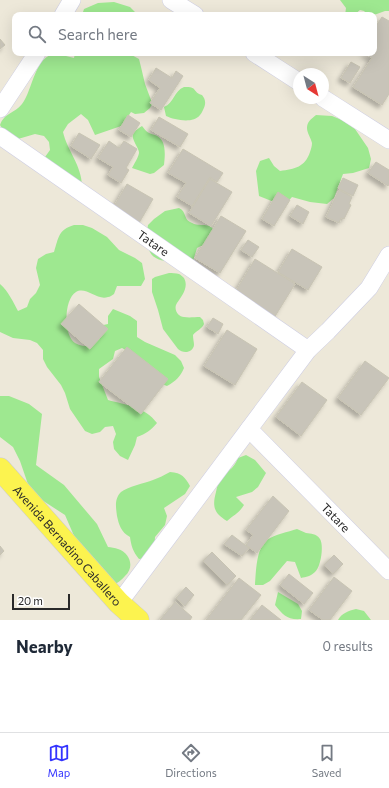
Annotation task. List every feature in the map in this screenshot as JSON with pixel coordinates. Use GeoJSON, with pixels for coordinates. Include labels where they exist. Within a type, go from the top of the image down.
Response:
{"type":"FeatureCollection","features":[{"type":"Feature","properties":{"kind":"main road","name":"Avenida Bernadino Caballero"},"geometry":{"type":"LineString","coordinates":[[0,469],[120,603],[138,620]]}},
{"type":"Feature","properties":{"kind":"street"},"geometry":{"type":"LineString","coordinates":[[64,12],[72,0]]}},
{"type":"Feature","properties":{"kind":"street"},"geometry":{"type":"LineString","coordinates":[[171,0],[190,12]]}},
{"type":"Feature","properties":{"kind":"street"},"geometry":{"type":"LineString","coordinates":[[0,109],[35,56]]}},
{"type":"Feature","properties":{"kind":"street"},"geometry":{"type":"LineString","coordinates":[[259,56],[293,78]]}},
{"type":"Feature","properties":{"kind":"street"},"geometry":{"type":"LineString","coordinates":[[329,102],[389,140]]}},
{"type":"Feature","properties":{"kind":"street","name":"Tatare"},"geometry":{"type":"LineString","coordinates":[[0,136],[308,350]]}},
{"type":"Feature","properties":{"kind":"street"},"geometry":{"type":"LineString","coordinates":[[120,603],[308,350],[369,288],[389,255]]}},
{"type":"Feature","properties":{"kind":"street","name":"Tatare"},"geometry":{"type":"LineString","coordinates":[[249,429],[389,571]]}},
{"type":"Feature","properties":{"kind":"green space"},"geometry":{"type":"Polygon","coordinates":[[[340,0],[389,0],[389,11],[377,14],[377,12],[365,12],[360,10],[358,12],[345,12],[346,8],[340,0]]]}},
{"type":"Feature","properties":{"kind":"green space"},"geometry":{"type":"Polygon","coordinates":[[[114,2],[130,7],[135,12],[83,12],[84,9],[98,3],[114,2]]]}},
{"type":"Feature","properties":{"kind":"green space"},"geometry":{"type":"Polygon","coordinates":[[[48,56],[66,56],[74,58],[74,56],[134,56],[139,59],[152,104],[144,113],[135,114],[131,112],[127,124],[95,135],[88,120],[81,114],[68,124],[63,132],[80,172],[82,186],[45,157],[50,150],[49,142],[44,136],[35,134],[18,139],[9,139],[0,125],[4,118],[19,107],[26,98],[39,65],[44,59],[48,56]]]}},
{"type":"Feature","properties":{"kind":"green space"},"geometry":{"type":"Polygon","coordinates":[[[184,87],[193,88],[202,95],[205,100],[204,108],[201,114],[193,120],[179,120],[166,116],[164,107],[170,103],[178,91],[184,87]]]}},
{"type":"Feature","properties":{"kind":"green space"},"geometry":{"type":"Polygon","coordinates":[[[316,115],[332,116],[342,120],[355,129],[368,148],[371,159],[369,168],[353,173],[343,174],[334,198],[327,204],[310,202],[292,197],[284,206],[259,196],[256,171],[260,161],[269,158],[274,166],[280,171],[295,168],[302,164],[308,157],[312,145],[307,126],[311,119],[316,115]]]}},
{"type":"Feature","properties":{"kind":"green space"},"geometry":{"type":"Polygon","coordinates":[[[142,126],[147,132],[159,137],[162,140],[164,148],[164,165],[154,173],[150,174],[132,168],[139,153],[133,135],[135,131],[142,126]]]}},
{"type":"Feature","properties":{"kind":"green space"},"geometry":{"type":"Polygon","coordinates":[[[179,208],[183,211],[186,219],[190,222],[198,225],[207,225],[214,229],[218,234],[205,245],[197,248],[193,261],[163,261],[153,256],[149,250],[146,237],[148,225],[165,211],[179,208]]]}},
{"type":"Feature","properties":{"kind":"green space"},"geometry":{"type":"Polygon","coordinates":[[[74,225],[83,225],[92,228],[107,237],[119,250],[142,263],[145,279],[141,286],[117,286],[114,294],[104,298],[84,291],[76,292],[69,302],[66,317],[68,333],[71,339],[79,345],[90,346],[99,326],[108,324],[108,316],[113,309],[130,316],[137,321],[137,337],[175,355],[181,361],[184,368],[181,374],[167,386],[149,379],[129,352],[122,348],[115,351],[113,359],[99,369],[99,377],[108,400],[141,410],[147,413],[157,423],[148,432],[137,437],[128,460],[120,456],[114,449],[113,442],[116,434],[113,426],[105,427],[100,432],[92,434],[85,431],[70,409],[61,385],[47,367],[43,359],[43,350],[37,343],[30,340],[13,338],[0,332],[0,284],[18,311],[27,307],[30,299],[36,293],[40,285],[36,268],[38,259],[46,254],[54,252],[58,238],[62,232],[74,225]]]}},
{"type":"Feature","properties":{"kind":"green space"},"geometry":{"type":"Polygon","coordinates":[[[169,273],[179,274],[184,278],[186,285],[176,305],[177,312],[182,317],[200,317],[204,324],[193,335],[194,345],[192,350],[188,352],[180,351],[163,329],[152,292],[152,279],[169,273]]]}},
{"type":"Feature","properties":{"kind":"green space"},"geometry":{"type":"Polygon","coordinates":[[[0,396],[9,396],[29,404],[42,414],[36,465],[64,485],[97,524],[108,547],[116,548],[122,551],[128,557],[130,561],[130,569],[121,580],[112,586],[81,552],[65,515],[31,493],[20,461],[13,447],[0,437],[0,396]]]}},
{"type":"Feature","properties":{"kind":"green space"},"geometry":{"type":"Polygon","coordinates":[[[246,455],[255,460],[266,473],[258,487],[252,492],[236,497],[244,505],[227,521],[219,515],[214,506],[217,486],[222,477],[233,467],[238,458],[246,455]]]}},
{"type":"Feature","properties":{"kind":"green space"},"geometry":{"type":"Polygon","coordinates":[[[170,472],[183,476],[190,486],[185,494],[164,508],[167,516],[165,525],[155,537],[154,553],[147,558],[139,559],[135,554],[130,537],[122,531],[116,510],[117,498],[124,490],[170,472]]]}},
{"type":"Feature","properties":{"kind":"green space"},"geometry":{"type":"Polygon","coordinates":[[[297,529],[315,535],[320,539],[322,551],[317,569],[310,575],[301,578],[295,562],[287,561],[270,581],[263,585],[255,585],[257,561],[263,544],[274,536],[297,529]]]}},
{"type":"Feature","properties":{"kind":"green space"},"geometry":{"type":"Polygon","coordinates":[[[278,592],[298,604],[302,611],[301,619],[289,618],[278,609],[275,605],[278,592]]]}},
{"type":"Feature","properties":{"kind":"green space"},"geometry":{"type":"Polygon","coordinates":[[[356,609],[364,611],[371,620],[338,620],[341,616],[356,609]]]}},
{"type":"Feature","properties":{"kind":"building"},"geometry":{"type":"Polygon","coordinates":[[[382,17],[389,21],[389,94],[382,105],[353,87],[372,58],[369,56],[377,56],[377,24],[382,17]]]}},
{"type":"Feature","properties":{"kind":"building"},"geometry":{"type":"Polygon","coordinates":[[[0,39],[5,45],[0,49],[0,39]]]}},
{"type":"Feature","properties":{"kind":"building"},"geometry":{"type":"Polygon","coordinates":[[[351,62],[360,67],[350,83],[341,78],[351,62]]]}},
{"type":"Feature","properties":{"kind":"building"},"geometry":{"type":"Polygon","coordinates":[[[156,68],[172,78],[176,71],[183,76],[161,110],[150,103],[160,88],[149,80],[156,68]]]}},
{"type":"Feature","properties":{"kind":"building"},"geometry":{"type":"Polygon","coordinates":[[[128,115],[140,123],[131,137],[119,130],[128,115]]]}},
{"type":"Feature","properties":{"kind":"building"},"geometry":{"type":"Polygon","coordinates":[[[159,117],[188,134],[180,147],[151,130],[159,117]]]}},
{"type":"Feature","properties":{"kind":"building"},"geometry":{"type":"Polygon","coordinates":[[[79,133],[100,145],[91,159],[71,146],[79,133]]]}},
{"type":"Feature","properties":{"kind":"building"},"geometry":{"type":"Polygon","coordinates":[[[109,141],[119,148],[124,141],[137,149],[126,168],[129,170],[121,183],[108,175],[113,167],[98,158],[109,141]]]}},
{"type":"Feature","properties":{"kind":"building"},"geometry":{"type":"Polygon","coordinates":[[[183,149],[223,173],[217,182],[210,177],[192,206],[177,197],[186,183],[168,173],[183,149]]]}},
{"type":"Feature","properties":{"kind":"building"},"geometry":{"type":"Polygon","coordinates":[[[376,162],[389,170],[388,186],[368,173],[376,162]]]}},
{"type":"Feature","properties":{"kind":"building"},"geometry":{"type":"Polygon","coordinates":[[[343,178],[358,185],[353,196],[338,188],[343,178]]]}},
{"type":"Feature","properties":{"kind":"building"},"geometry":{"type":"Polygon","coordinates":[[[210,179],[232,192],[211,226],[189,213],[210,179]]]}},
{"type":"Feature","properties":{"kind":"building"},"geometry":{"type":"Polygon","coordinates":[[[127,184],[153,199],[139,223],[113,208],[127,184]]]}},
{"type":"Feature","properties":{"kind":"building"},"geometry":{"type":"Polygon","coordinates":[[[339,190],[352,197],[349,204],[351,205],[344,219],[341,218],[339,223],[326,217],[339,190]]]}},
{"type":"Feature","properties":{"kind":"building"},"geometry":{"type":"Polygon","coordinates":[[[278,192],[290,200],[274,226],[262,219],[278,192]]]}},
{"type":"Feature","properties":{"kind":"building"},"geometry":{"type":"Polygon","coordinates":[[[297,205],[309,212],[303,224],[290,216],[297,205]]]}},
{"type":"Feature","properties":{"kind":"building"},"geometry":{"type":"Polygon","coordinates":[[[221,216],[246,231],[220,273],[195,258],[221,216]]]}},
{"type":"Feature","properties":{"kind":"building"},"geometry":{"type":"Polygon","coordinates":[[[248,240],[259,247],[252,257],[241,250],[248,240]]]}},
{"type":"Feature","properties":{"kind":"building"},"geometry":{"type":"Polygon","coordinates":[[[292,249],[322,267],[308,290],[278,272],[292,249]]]}},
{"type":"Feature","properties":{"kind":"building"},"geometry":{"type":"Polygon","coordinates":[[[255,259],[295,284],[274,318],[234,294],[255,259]]]}},
{"type":"Feature","properties":{"kind":"building"},"geometry":{"type":"Polygon","coordinates":[[[79,304],[108,329],[90,349],[61,324],[79,304]]]}},
{"type":"Feature","properties":{"kind":"building"},"geometry":{"type":"Polygon","coordinates":[[[213,318],[223,324],[218,334],[207,327],[213,318]]]}},
{"type":"Feature","properties":{"kind":"building"},"geometry":{"type":"Polygon","coordinates":[[[227,330],[257,349],[235,385],[204,366],[227,330]]]}},
{"type":"Feature","properties":{"kind":"building"},"geometry":{"type":"Polygon","coordinates":[[[127,347],[168,379],[141,414],[99,382],[127,347]]]}},
{"type":"Feature","properties":{"kind":"building"},"geometry":{"type":"Polygon","coordinates":[[[365,361],[389,378],[361,415],[338,398],[365,361]]]}},
{"type":"Feature","properties":{"kind":"building"},"geometry":{"type":"Polygon","coordinates":[[[302,382],[327,400],[301,436],[276,417],[302,382]]]}},
{"type":"Feature","properties":{"kind":"building"},"geometry":{"type":"Polygon","coordinates":[[[273,496],[289,511],[257,553],[246,545],[253,535],[246,530],[273,496]]]}},
{"type":"Feature","properties":{"kind":"building"},"geometry":{"type":"Polygon","coordinates":[[[232,535],[249,548],[242,556],[224,544],[232,535]]]}},
{"type":"Feature","properties":{"kind":"building"},"geometry":{"type":"Polygon","coordinates":[[[0,546],[4,551],[0,555],[0,546]]]}},
{"type":"Feature","properties":{"kind":"building"},"geometry":{"type":"Polygon","coordinates":[[[212,552],[236,576],[227,585],[203,561],[212,552]]]}},
{"type":"Feature","properties":{"kind":"building"},"geometry":{"type":"Polygon","coordinates":[[[334,555],[343,564],[333,574],[324,565],[334,555]]]}},
{"type":"Feature","properties":{"kind":"building"},"geometry":{"type":"Polygon","coordinates":[[[289,574],[313,593],[304,604],[280,585],[289,574]]]}},
{"type":"Feature","properties":{"kind":"building"},"geometry":{"type":"Polygon","coordinates":[[[334,577],[352,591],[330,620],[323,620],[309,610],[334,577]]]}},
{"type":"Feature","properties":{"kind":"building"},"geometry":{"type":"Polygon","coordinates":[[[239,578],[261,595],[241,620],[206,620],[239,578]]]}},
{"type":"Feature","properties":{"kind":"building"},"geometry":{"type":"Polygon","coordinates":[[[186,587],[194,595],[185,606],[176,598],[186,587]]]}},
{"type":"Feature","properties":{"kind":"building"},"geometry":{"type":"Polygon","coordinates":[[[175,602],[192,617],[190,620],[160,620],[175,602]]]}},
{"type":"Feature","properties":{"kind":"building"},"geometry":{"type":"Polygon","coordinates":[[[262,605],[281,620],[250,620],[262,605]]]}}]}
